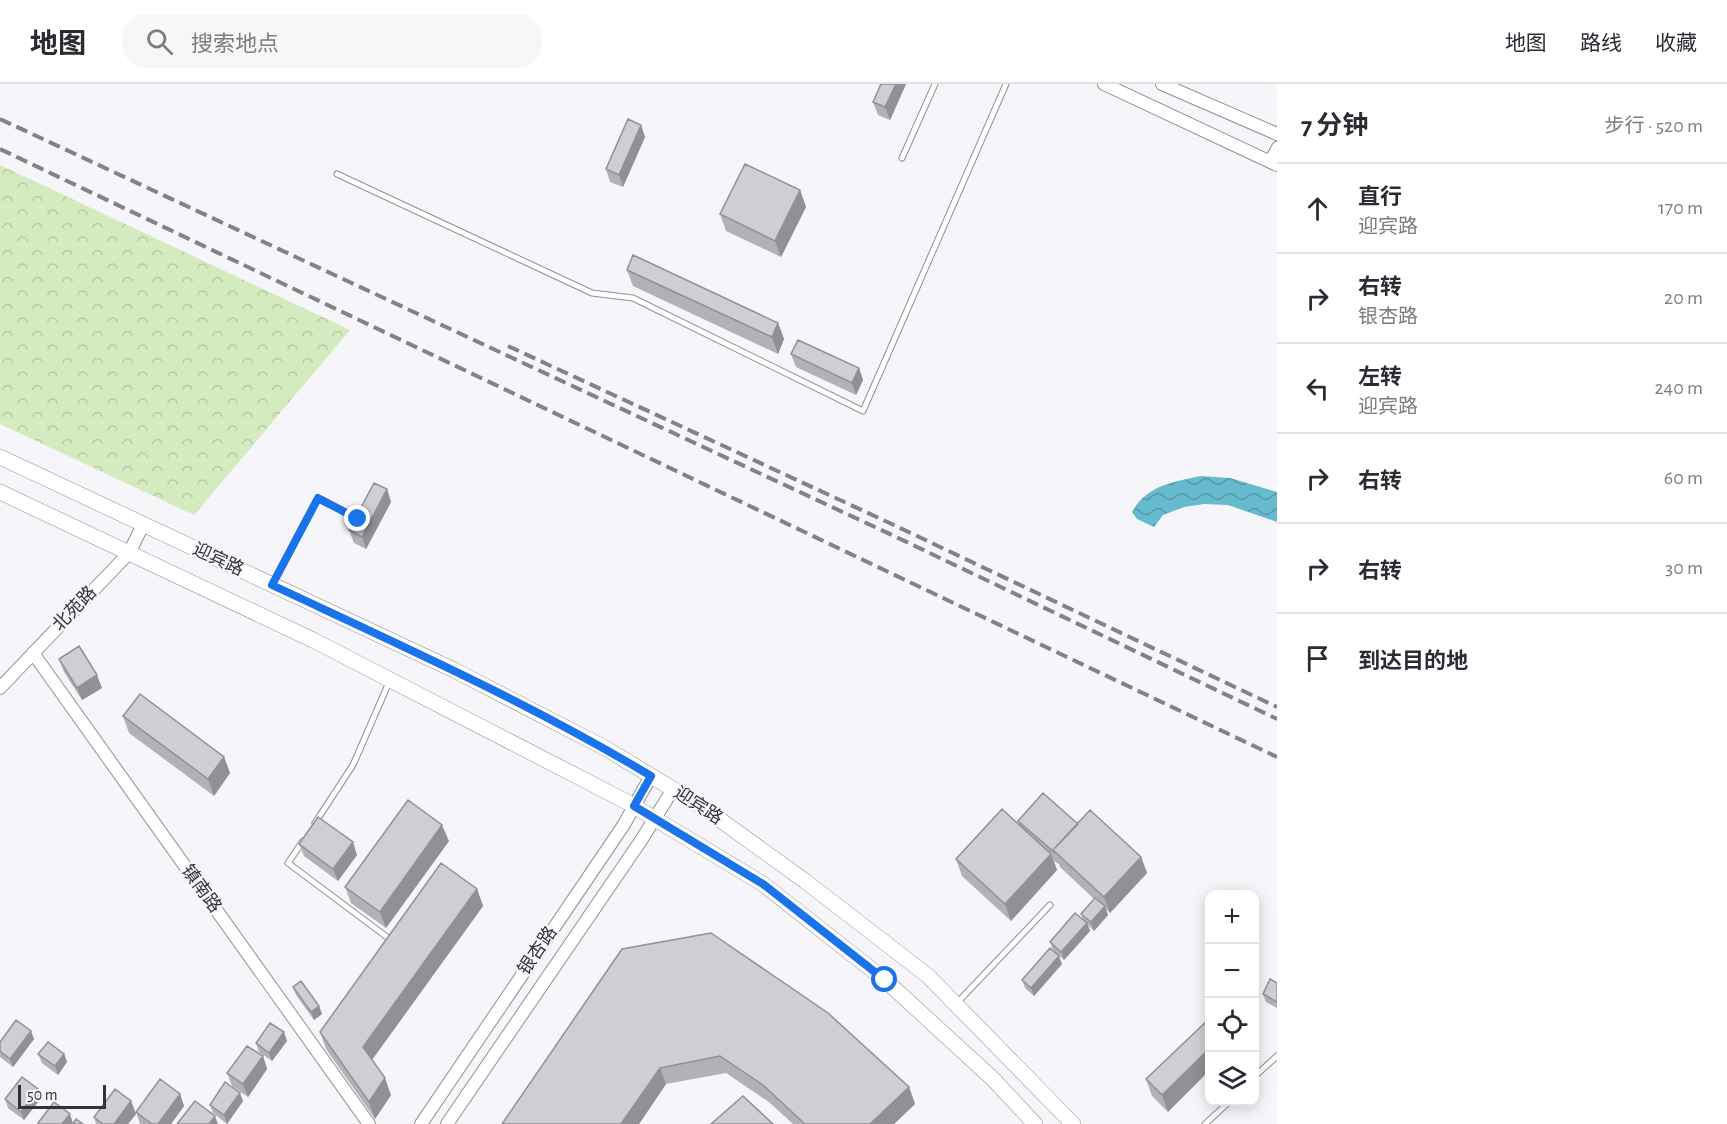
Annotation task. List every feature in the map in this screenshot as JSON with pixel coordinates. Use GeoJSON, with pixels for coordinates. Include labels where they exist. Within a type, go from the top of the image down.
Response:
{"type":"FeatureCollection","features":[{"type":"Feature","properties":{"kind":"main road","name":"迎宾路"},"geometry":{"type":"LineString","coordinates":[[0,457],[454,670],[605,748],[701,806],[806,882],[928,976],[1073,1124]]}},
{"type":"Feature","properties":{"kind":"main road","name":"迎宾路"},"geometry":{"type":"LineString","coordinates":[[0,492],[313,640],[634,806],[763,884],[885,980],[993,1079],[1035,1124]]}},
{"type":"Feature","properties":{"kind":"street"},"geometry":{"type":"LineString","coordinates":[[1104,84],[1273,163],[1277,147]]}},
{"type":"Feature","properties":{"kind":"street"},"geometry":{"type":"LineString","coordinates":[[1162,84],[1277,134]]}},
{"type":"Feature","properties":{"kind":"street","name":"北苑路"},"geometry":{"type":"LineString","coordinates":[[0,688],[129,553],[143,525]]}},
{"type":"Feature","properties":{"kind":"street","name":"镇南路"},"geometry":{"type":"LineString","coordinates":[[33,653],[369,1124]]}},
{"type":"Feature","properties":{"kind":"street","name":"银杏路"},"geometry":{"type":"LineString","coordinates":[[421,1124],[623,826],[651,776]]}},
{"type":"Feature","properties":{"kind":"street","name":"银杏路"},"geometry":{"type":"LineString","coordinates":[[447,1124],[655,819],[673,789]]}},
{"type":"Feature","properties":{"kind":"lane"},"geometry":{"type":"LineString","coordinates":[[902,158],[935,84]]}},
{"type":"Feature","properties":{"kind":"lane"},"geometry":{"type":"LineString","coordinates":[[337,174],[592,293],[633,298],[863,411],[1006,84]]}},
{"type":"Feature","properties":{"kind":"lane"},"geometry":{"type":"LineString","coordinates":[[272,585],[318,498],[358,519]]}},
{"type":"Feature","properties":{"kind":"lane"},"geometry":{"type":"LineString","coordinates":[[314,825],[353,765],[390,680]]}},
{"type":"Feature","properties":{"kind":"lane"},"geometry":{"type":"LineString","coordinates":[[308,835],[288,863],[387,937]]}},
{"type":"Feature","properties":{"kind":"lane"},"geometry":{"type":"LineString","coordinates":[[956,1004],[1050,905]]}},
{"type":"Feature","properties":{"kind":"lane"},"geometry":{"type":"LineString","coordinates":[[1259,1072],[1277,1056]]}},
{"type":"Feature","properties":{"kind":"lane"},"geometry":{"type":"LineString","coordinates":[[1205,1124],[1224,1106]]}},
{"type":"Feature","properties":{"kind":"green space"},"geometry":{"type":"Polygon","coordinates":[[[0,165],[350,330],[194,515],[0,424],[0,165]]]}},
{"type":"Feature","properties":{"kind":"water"},"geometry":{"type":"Polygon","coordinates":[[[1201,476],[1230,478],[1277,492],[1277,522],[1228,505],[1204,504],[1184,507],[1163,515],[1154,527],[1137,519],[1132,512],[1138,503],[1153,490],[1201,476]]]}},
{"type":"Feature","properties":{"kind":"building"},"geometry":{"type":"Polygon","coordinates":[[[881,84],[896,84],[885,107],[873,102],[881,84]]]}},
{"type":"Feature","properties":{"kind":"building"},"geometry":{"type":"Polygon","coordinates":[[[628,119],[641,125],[619,175],[606,169],[628,119]]]}},
{"type":"Feature","properties":{"kind":"building"},"geometry":{"type":"Polygon","coordinates":[[[745,164],[800,190],[775,241],[720,214],[745,164]]]}},
{"type":"Feature","properties":{"kind":"building"},"geometry":{"type":"Polygon","coordinates":[[[633,255],[778,323],[772,337],[627,270],[633,255]]]}},
{"type":"Feature","properties":{"kind":"building"},"geometry":{"type":"Polygon","coordinates":[[[798,340],[859,368],[852,383],[791,354],[798,340]]]}},
{"type":"Feature","properties":{"kind":"building"},"geometry":{"type":"Polygon","coordinates":[[[374,483],[387,489],[362,537],[349,530],[374,483]]]}},
{"type":"Feature","properties":{"kind":"building"},"geometry":{"type":"Polygon","coordinates":[[[79,646],[97,675],[77,688],[59,659],[79,646]]]}},
{"type":"Feature","properties":{"kind":"building"},"geometry":{"type":"Polygon","coordinates":[[[140,694],[224,757],[208,779],[123,716],[140,694]]]}},
{"type":"Feature","properties":{"kind":"building"},"geometry":{"type":"Polygon","coordinates":[[[1043,793],[1078,824],[1053,850],[1054,852],[1018,821],[1043,793]]]}},
{"type":"Feature","properties":{"kind":"building"},"geometry":{"type":"Polygon","coordinates":[[[408,800],[442,825],[380,912],[345,887],[408,800]]]}},
{"type":"Feature","properties":{"kind":"building"},"geometry":{"type":"Polygon","coordinates":[[[1002,809],[1051,854],[1005,904],[956,859],[1002,809]]]}},
{"type":"Feature","properties":{"kind":"building"},"geometry":{"type":"Polygon","coordinates":[[[1090,810],[1141,857],[1104,897],[1053,850],[1090,810]]]}},
{"type":"Feature","properties":{"kind":"building"},"geometry":{"type":"Polygon","coordinates":[[[318,817],[353,842],[333,869],[299,844],[318,817]]]}},
{"type":"Feature","properties":{"kind":"building"},"geometry":{"type":"Polygon","coordinates":[[[441,863],[477,889],[363,1047],[385,1078],[369,1102],[320,1032],[441,863]]]}},
{"type":"Feature","properties":{"kind":"building"},"geometry":{"type":"Polygon","coordinates":[[[1095,898],[1105,906],[1091,922],[1081,914],[1095,898]]]}},
{"type":"Feature","properties":{"kind":"building"},"geometry":{"type":"Polygon","coordinates":[[[1075,913],[1087,923],[1061,952],[1050,942],[1075,913]]]}},
{"type":"Feature","properties":{"kind":"building"},"geometry":{"type":"Polygon","coordinates":[[[711,933],[828,1013],[909,1087],[870,1124],[805,1124],[763,1085],[720,1056],[660,1068],[621,1124],[502,1124],[622,949],[711,933]]]}},
{"type":"Feature","properties":{"kind":"building"},"geometry":{"type":"Polygon","coordinates":[[[1050,948],[1059,956],[1031,988],[1022,980],[1050,948]]]}},
{"type":"Feature","properties":{"kind":"building"},"geometry":{"type":"Polygon","coordinates":[[[1270,979],[1277,983],[1277,1002],[1263,994],[1270,979]]]}},
{"type":"Feature","properties":{"kind":"building"},"geometry":{"type":"Polygon","coordinates":[[[301,981],[319,1006],[311,1012],[293,987],[301,981]]]}},
{"type":"Feature","properties":{"kind":"building"},"geometry":{"type":"Polygon","coordinates":[[[16,1020],[31,1031],[10,1059],[0,1051],[0,1042],[16,1020]]]}},
{"type":"Feature","properties":{"kind":"building"},"geometry":{"type":"Polygon","coordinates":[[[270,1023],[284,1032],[269,1053],[256,1043],[270,1023]]]}},
{"type":"Feature","properties":{"kind":"building"},"geometry":{"type":"Polygon","coordinates":[[[1205,1023],[1205,1053],[1162,1095],[1146,1079],[1205,1023]]]}},
{"type":"Feature","properties":{"kind":"building"},"geometry":{"type":"Polygon","coordinates":[[[48,1042],[64,1054],[55,1066],[38,1054],[48,1042]]]}},
{"type":"Feature","properties":{"kind":"building"},"geometry":{"type":"Polygon","coordinates":[[[247,1046],[263,1056],[243,1084],[227,1073],[247,1046]]]}},
{"type":"Feature","properties":{"kind":"building"},"geometry":{"type":"Polygon","coordinates":[[[22,1077],[38,1089],[21,1112],[5,1099],[22,1077]]]}},
{"type":"Feature","properties":{"kind":"building"},"geometry":{"type":"Polygon","coordinates":[[[160,1079],[180,1094],[158,1124],[152,1124],[136,1112],[160,1079]]]}},
{"type":"Feature","properties":{"kind":"building"},"geometry":{"type":"Polygon","coordinates":[[[225,1082],[240,1093],[224,1115],[210,1105],[225,1082]]]}},
{"type":"Feature","properties":{"kind":"building"},"geometry":{"type":"Polygon","coordinates":[[[115,1089],[131,1101],[114,1124],[103,1124],[94,1117],[115,1089]]]}},
{"type":"Feature","properties":{"kind":"building"},"geometry":{"type":"Polygon","coordinates":[[[743,1096],[773,1124],[711,1124],[743,1096]]]}},
{"type":"Feature","properties":{"kind":"building"},"geometry":{"type":"Polygon","coordinates":[[[195,1101],[215,1116],[209,1124],[177,1124],[195,1101]]]}},
{"type":"Feature","properties":{"kind":"building"},"geometry":{"type":"Polygon","coordinates":[[[54,1102],[70,1114],[62,1124],[39,1124],[38,1123],[54,1102]]]}},
{"type":"Feature","properties":{"kind":"building"},"geometry":{"type":"Polygon","coordinates":[[[76,1119],[83,1124],[73,1124],[76,1119]]]}},
{"type":"Feature","properties":{"kind":"railway"},"geometry":{"type":"LineString","coordinates":[[0,119],[892,535],[1277,719]]}},
{"type":"Feature","properties":{"kind":"railway"},"geometry":{"type":"LineString","coordinates":[[0,149],[1277,757]]}},
{"type":"Feature","properties":{"kind":"railway"},"geometry":{"type":"LineString","coordinates":[[508,346],[896,526],[1277,707]]}},
{"type":"Feature","properties":{"kind":"route"},"geometry":{"type":"LineString","coordinates":[[358,519],[318,498],[272,585],[454,670],[605,748],[651,776],[634,806],[763,884],[885,980]]}}]}
